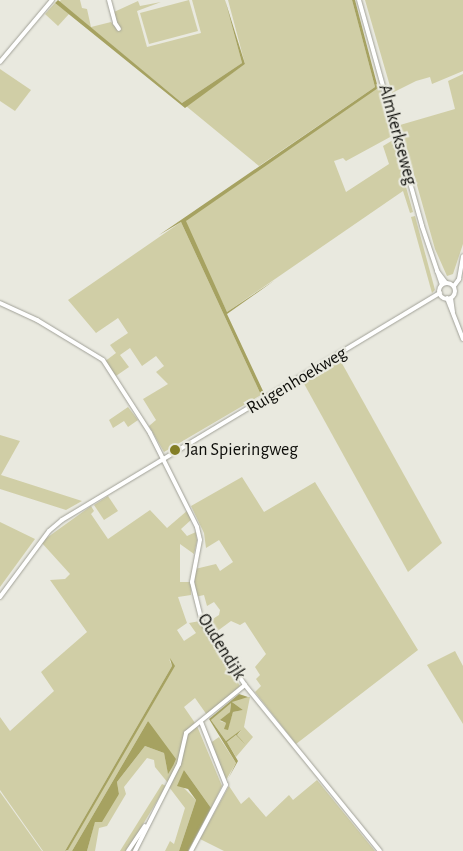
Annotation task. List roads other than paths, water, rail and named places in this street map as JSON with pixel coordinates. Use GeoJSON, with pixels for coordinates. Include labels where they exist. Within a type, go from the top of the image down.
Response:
{"type":"FeatureCollection","features":[{"type":"Feature","properties":{"kind":"street"},"geometry":{"type":"LineString","coordinates":[[0,62],[52,0]]}},
{"type":"Feature","properties":{"kind":"street"},"geometry":{"type":"LineString","coordinates":[[109,0],[114,23],[119,28]]}},
{"type":"Feature","properties":{"kind":"street","name":"Almkerkseweg"},"geometry":{"type":"LineString","coordinates":[[359,0],[436,269],[444,284]]}},
{"type":"Feature","properties":{"kind":"street"},"geometry":{"type":"LineString","coordinates":[[449,298],[455,291],[454,286],[459,279],[463,256]]}},
{"type":"Feature","properties":{"kind":"street"},"geometry":{"type":"LineString","coordinates":[[454,286],[444,284],[441,294],[449,298],[463,339]]}},
{"type":"Feature","properties":{"kind":"street","name":"Ruigenhoekweg"},"geometry":{"type":"LineString","coordinates":[[164,459],[441,294]]}},
{"type":"Feature","properties":{"kind":"street","name":"Oudendijk"},"geometry":{"type":"LineString","coordinates":[[0,303],[37,320],[103,360],[164,459],[199,533],[192,582],[198,613],[245,685],[380,851]]}},
{"type":"Feature","properties":{"kind":"street"},"geometry":{"type":"LineString","coordinates":[[0,597],[56,525],[164,459]]}},
{"type":"Feature","properties":{"kind":"street"},"geometry":{"type":"LineString","coordinates":[[128,851],[147,824],[180,764],[186,733],[245,685]]}},
{"type":"Feature","properties":{"kind":"street"},"geometry":{"type":"LineString","coordinates":[[191,851],[226,784],[201,722]]}},
{"type":"Feature","properties":{"kind":"street"},"geometry":{"type":"LineString","coordinates":[[136,851],[147,824]]}},
{"type":"Feature","properties":{"kind":"place","name":"Jan Spieringweg"},"geometry":{"type":"Point","coordinates":[175,450]}}]}
